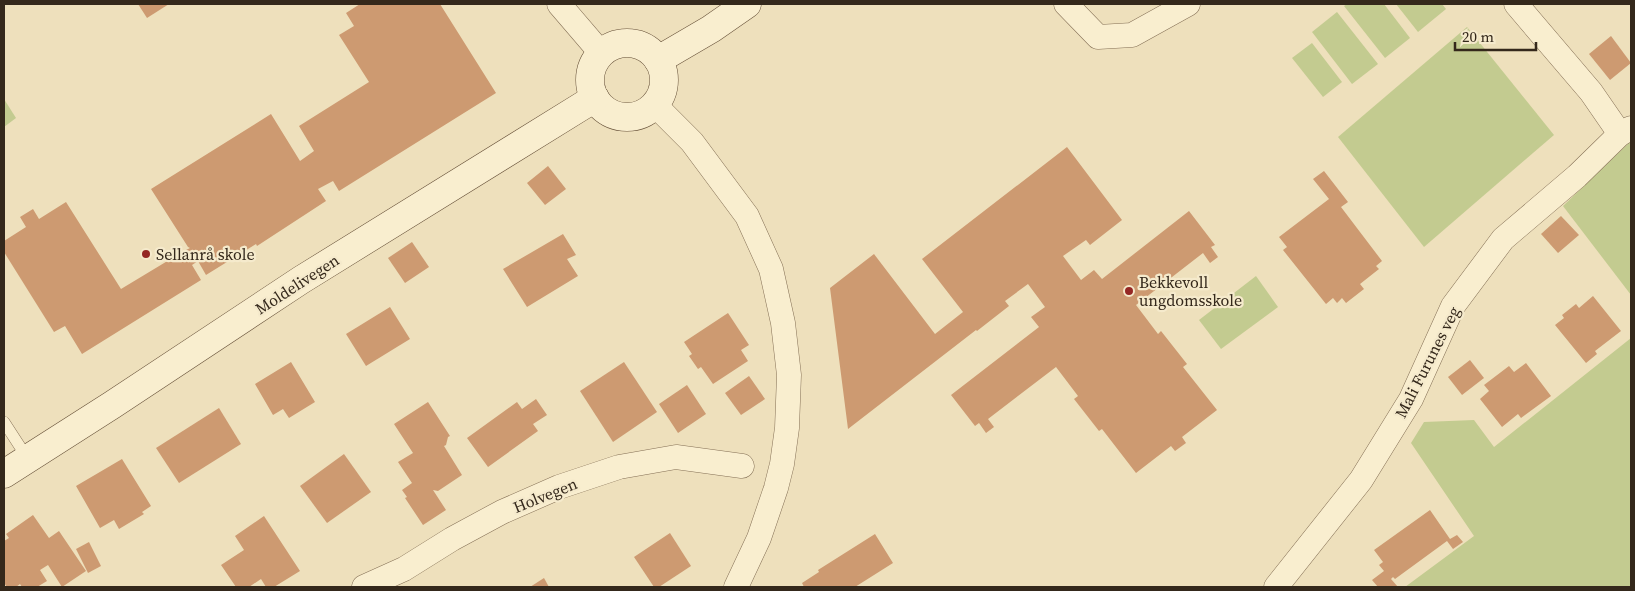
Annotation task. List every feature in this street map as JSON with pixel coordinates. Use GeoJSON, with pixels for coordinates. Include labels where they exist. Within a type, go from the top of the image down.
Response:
{"type":"FeatureCollection","features":[{"type":"Feature","properties":{"kind":"main road"},"geometry":{"type":"LineString","coordinates":[[658,60],[711,29],[747,4]]}},
{"type":"Feature","properties":{"kind":"main road"},"geometry":{"type":"LineString","coordinates":[[631,43],[646,49],[658,60],[664,83],[661,95],[643,113],[630,117],[616,116],[604,109],[594,98],[590,83],[592,67],[601,54],[615,45],[631,43]]}},
{"type":"Feature","properties":{"kind":"main road","name":"Moldelivegen"},"geometry":{"type":"LineString","coordinates":[[4,474],[112,406],[301,280],[594,98]]}},
{"type":"Feature","properties":{"kind":"street"},"geometry":{"type":"LineString","coordinates":[[559,4],[601,54]]}},
{"type":"Feature","properties":{"kind":"street"},"geometry":{"type":"LineString","coordinates":[[1066,4],[1098,37],[1132,35],[1188,4]]}},
{"type":"Feature","properties":{"kind":"street"},"geometry":{"type":"LineString","coordinates":[[1516,4],[1625,131]]}},
{"type":"Feature","properties":{"kind":"street"},"geometry":{"type":"LineString","coordinates":[[654,104],[692,142],[747,216],[771,269],[783,323],[789,375],[787,428],[782,464],[760,538],[736,587]]}},
{"type":"Feature","properties":{"kind":"street","name":"Mali Furunes veg"},"geometry":{"type":"LineString","coordinates":[[1276,587],[1361,480],[1411,399],[1453,306],[1504,239],[1577,176],[1625,131]]}},
{"type":"Feature","properties":{"kind":"street","name":"Holvegen"},"geometry":{"type":"LineString","coordinates":[[364,587],[404,569],[452,539],[502,512],[559,488],[618,467],[676,457],[742,466]]}},
{"type":"Feature","properties":{"kind":"lane"},"geometry":{"type":"LineString","coordinates":[[4,422],[28,459]]}},
{"type":"Feature","properties":{"kind":"green space"},"geometry":{"type":"Polygon","coordinates":[[[1347,4],[1384,4],[1410,38],[1385,58],[1344,6],[1347,4]]]}},
{"type":"Feature","properties":{"kind":"green space"},"geometry":{"type":"Polygon","coordinates":[[[1396,4],[1442,4],[1446,9],[1418,32],[1396,4]]]}},
{"type":"Feature","properties":{"kind":"green space"},"geometry":{"type":"Polygon","coordinates":[[[1337,12],[1378,64],[1352,84],[1312,32],[1337,12]]]}},
{"type":"Feature","properties":{"kind":"green space"},"geometry":{"type":"Polygon","coordinates":[[[1467,27],[1554,135],[1424,247],[1338,137],[1467,27]]]}},
{"type":"Feature","properties":{"kind":"green space"},"geometry":{"type":"Polygon","coordinates":[[[1312,43],[1342,82],[1323,97],[1292,58],[1312,43]]]}},
{"type":"Feature","properties":{"kind":"green space"},"geometry":{"type":"Polygon","coordinates":[[[4,99],[16,118],[4,127],[4,99]]]}},
{"type":"Feature","properties":{"kind":"green space"},"geometry":{"type":"Polygon","coordinates":[[[1631,141],[1631,295],[1563,206],[1631,141]]]}},
{"type":"Feature","properties":{"kind":"green space"},"geometry":{"type":"Polygon","coordinates":[[[1256,276],[1278,307],[1221,349],[1199,320],[1256,276]]]}},
{"type":"Feature","properties":{"kind":"green space"},"geometry":{"type":"Polygon","coordinates":[[[1631,338],[1631,587],[1405,587],[1474,536],[1411,443],[1424,422],[1474,420],[1494,447],[1631,338]]]}},
{"type":"Feature","properties":{"kind":"building"},"geometry":{"type":"Polygon","coordinates":[[[138,4],[169,4],[147,18],[138,4]]]}},
{"type":"Feature","properties":{"kind":"building"},"geometry":{"type":"Polygon","coordinates":[[[360,4],[440,4],[496,93],[339,191],[333,181],[318,189],[326,201],[257,246],[256,244],[206,275],[198,261],[192,265],[201,280],[82,354],[65,326],[54,332],[4,252],[4,241],[26,227],[20,217],[33,209],[39,219],[66,202],[121,289],[190,248],[151,189],[271,114],[300,161],[314,151],[299,126],[369,82],[339,35],[354,26],[346,13],[360,4]]]}},
{"type":"Feature","properties":{"kind":"building"},"geometry":{"type":"Polygon","coordinates":[[[1611,36],[1631,63],[1610,80],[1589,54],[1611,36]]]}},
{"type":"Feature","properties":{"kind":"building"},"geometry":{"type":"Polygon","coordinates":[[[1067,147],[1122,220],[1090,245],[1086,240],[1063,256],[1081,280],[1094,270],[1102,279],[1189,211],[1215,245],[1211,247],[1218,257],[1210,263],[1203,253],[1136,305],[1158,334],[1161,331],[1187,364],[1183,367],[1217,410],[1182,437],[1186,443],[1175,451],[1171,446],[1136,473],[1102,429],[1099,431],[1074,399],[1078,396],[1056,367],[988,419],[994,427],[986,433],[979,423],[975,426],[951,395],[1039,327],[1031,317],[1045,307],[1028,284],[1005,301],[1009,306],[848,429],[830,288],[874,254],[935,334],[963,312],[922,259],[1067,147]]]}},
{"type":"Feature","properties":{"kind":"building"},"geometry":{"type":"Polygon","coordinates":[[[548,166],[566,189],[545,205],[527,183],[548,166]]]}},
{"type":"Feature","properties":{"kind":"building"},"geometry":{"type":"Polygon","coordinates":[[[1324,171],[1348,202],[1341,207],[1382,261],[1376,266],[1379,269],[1360,284],[1364,289],[1346,303],[1342,298],[1337,303],[1333,298],[1326,304],[1283,250],[1287,247],[1279,237],[1329,199],[1313,179],[1324,171]]]}},
{"type":"Feature","properties":{"kind":"building"},"geometry":{"type":"Polygon","coordinates":[[[1561,216],[1579,235],[1558,253],[1541,234],[1561,216]]]}},
{"type":"Feature","properties":{"kind":"building"},"geometry":{"type":"Polygon","coordinates":[[[563,234],[576,255],[567,259],[578,276],[527,307],[503,269],[563,234]]]}},
{"type":"Feature","properties":{"kind":"building"},"geometry":{"type":"Polygon","coordinates":[[[412,242],[429,267],[405,283],[388,258],[412,242]]]}},
{"type":"Feature","properties":{"kind":"building"},"geometry":{"type":"Polygon","coordinates":[[[1593,296],[1621,331],[1595,351],[1597,354],[1586,363],[1555,325],[1564,318],[1562,315],[1576,304],[1579,308],[1593,296]]]}},
{"type":"Feature","properties":{"kind":"building"},"geometry":{"type":"Polygon","coordinates":[[[390,307],[410,339],[366,366],[346,334],[390,307]]]}},
{"type":"Feature","properties":{"kind":"building"},"geometry":{"type":"Polygon","coordinates":[[[728,313],[749,345],[741,350],[748,361],[713,384],[701,367],[698,369],[689,356],[692,354],[684,342],[728,313]]]}},
{"type":"Feature","properties":{"kind":"building"},"geometry":{"type":"Polygon","coordinates":[[[1470,360],[1484,378],[1462,395],[1448,377],[1470,360]]]}},
{"type":"Feature","properties":{"kind":"building"},"geometry":{"type":"Polygon","coordinates":[[[291,362],[315,402],[289,418],[283,409],[273,415],[255,384],[291,362]]]}},
{"type":"Feature","properties":{"kind":"building"},"geometry":{"type":"Polygon","coordinates":[[[624,362],[657,412],[613,442],[580,391],[624,362]]]}},
{"type":"Feature","properties":{"kind":"building"},"geometry":{"type":"Polygon","coordinates":[[[1526,363],[1551,396],[1521,418],[1518,414],[1502,427],[1480,399],[1489,391],[1484,385],[1509,366],[1514,372],[1526,363]]]}},
{"type":"Feature","properties":{"kind":"building"},"geometry":{"type":"Polygon","coordinates":[[[749,376],[765,399],[741,415],[725,393],[749,376]]]}},
{"type":"Feature","properties":{"kind":"building"},"geometry":{"type":"Polygon","coordinates":[[[687,385],[706,414],[678,433],[659,404],[687,385]]]}},
{"type":"Feature","properties":{"kind":"building"},"geometry":{"type":"Polygon","coordinates":[[[536,399],[547,415],[533,424],[538,431],[488,467],[467,438],[517,402],[522,409],[536,399]]]}},
{"type":"Feature","properties":{"kind":"building"},"geometry":{"type":"Polygon","coordinates":[[[428,402],[450,436],[444,446],[462,475],[438,491],[433,490],[446,510],[423,525],[405,498],[407,497],[402,490],[412,483],[398,462],[413,453],[394,424],[428,402]]]}},
{"type":"Feature","properties":{"kind":"building"},"geometry":{"type":"Polygon","coordinates":[[[219,408],[241,444],[179,483],[156,448],[219,408]]]}},
{"type":"Feature","properties":{"kind":"building"},"geometry":{"type":"Polygon","coordinates":[[[344,454],[371,492],[327,523],[300,486],[344,454]]]}},
{"type":"Feature","properties":{"kind":"building"},"geometry":{"type":"Polygon","coordinates":[[[122,459],[151,506],[142,512],[144,514],[119,529],[114,520],[100,528],[76,486],[122,459]]]}},
{"type":"Feature","properties":{"kind":"building"},"geometry":{"type":"Polygon","coordinates":[[[1430,510],[1450,539],[1457,535],[1463,542],[1453,549],[1447,541],[1395,579],[1393,577],[1391,579],[1398,587],[1378,587],[1372,580],[1384,571],[1379,565],[1383,562],[1374,550],[1430,510]]]}},
{"type":"Feature","properties":{"kind":"building"},"geometry":{"type":"Polygon","coordinates":[[[33,515],[49,538],[59,531],[86,571],[62,587],[48,565],[40,570],[47,581],[37,587],[22,587],[20,584],[16,587],[7,587],[4,583],[4,541],[9,538],[6,534],[33,515]]]}},
{"type":"Feature","properties":{"kind":"building"},"geometry":{"type":"Polygon","coordinates":[[[264,516],[300,571],[274,587],[266,587],[261,579],[249,587],[236,587],[221,565],[244,550],[235,536],[264,516]]]}},
{"type":"Feature","properties":{"kind":"building"},"geometry":{"type":"Polygon","coordinates":[[[670,533],[691,566],[659,587],[654,587],[634,557],[670,533]]]}},
{"type":"Feature","properties":{"kind":"building"},"geometry":{"type":"Polygon","coordinates":[[[875,534],[893,563],[855,587],[804,587],[802,583],[819,572],[818,570],[875,534]]]}},
{"type":"Feature","properties":{"kind":"building"},"geometry":{"type":"Polygon","coordinates":[[[89,542],[101,566],[88,573],[76,549],[89,542]]]}},
{"type":"Feature","properties":{"kind":"building"},"geometry":{"type":"Polygon","coordinates":[[[544,578],[549,587],[530,587],[544,578]]]}},
{"type":"Feature","properties":{"kind":"place","name":"Sellanrå skole"},"geometry":{"type":"Point","coordinates":[146,254]}},
{"type":"Feature","properties":{"kind":"place","name":"Bekkevoll ungdomsskole"},"geometry":{"type":"Point","coordinates":[1129,291]}}]}
